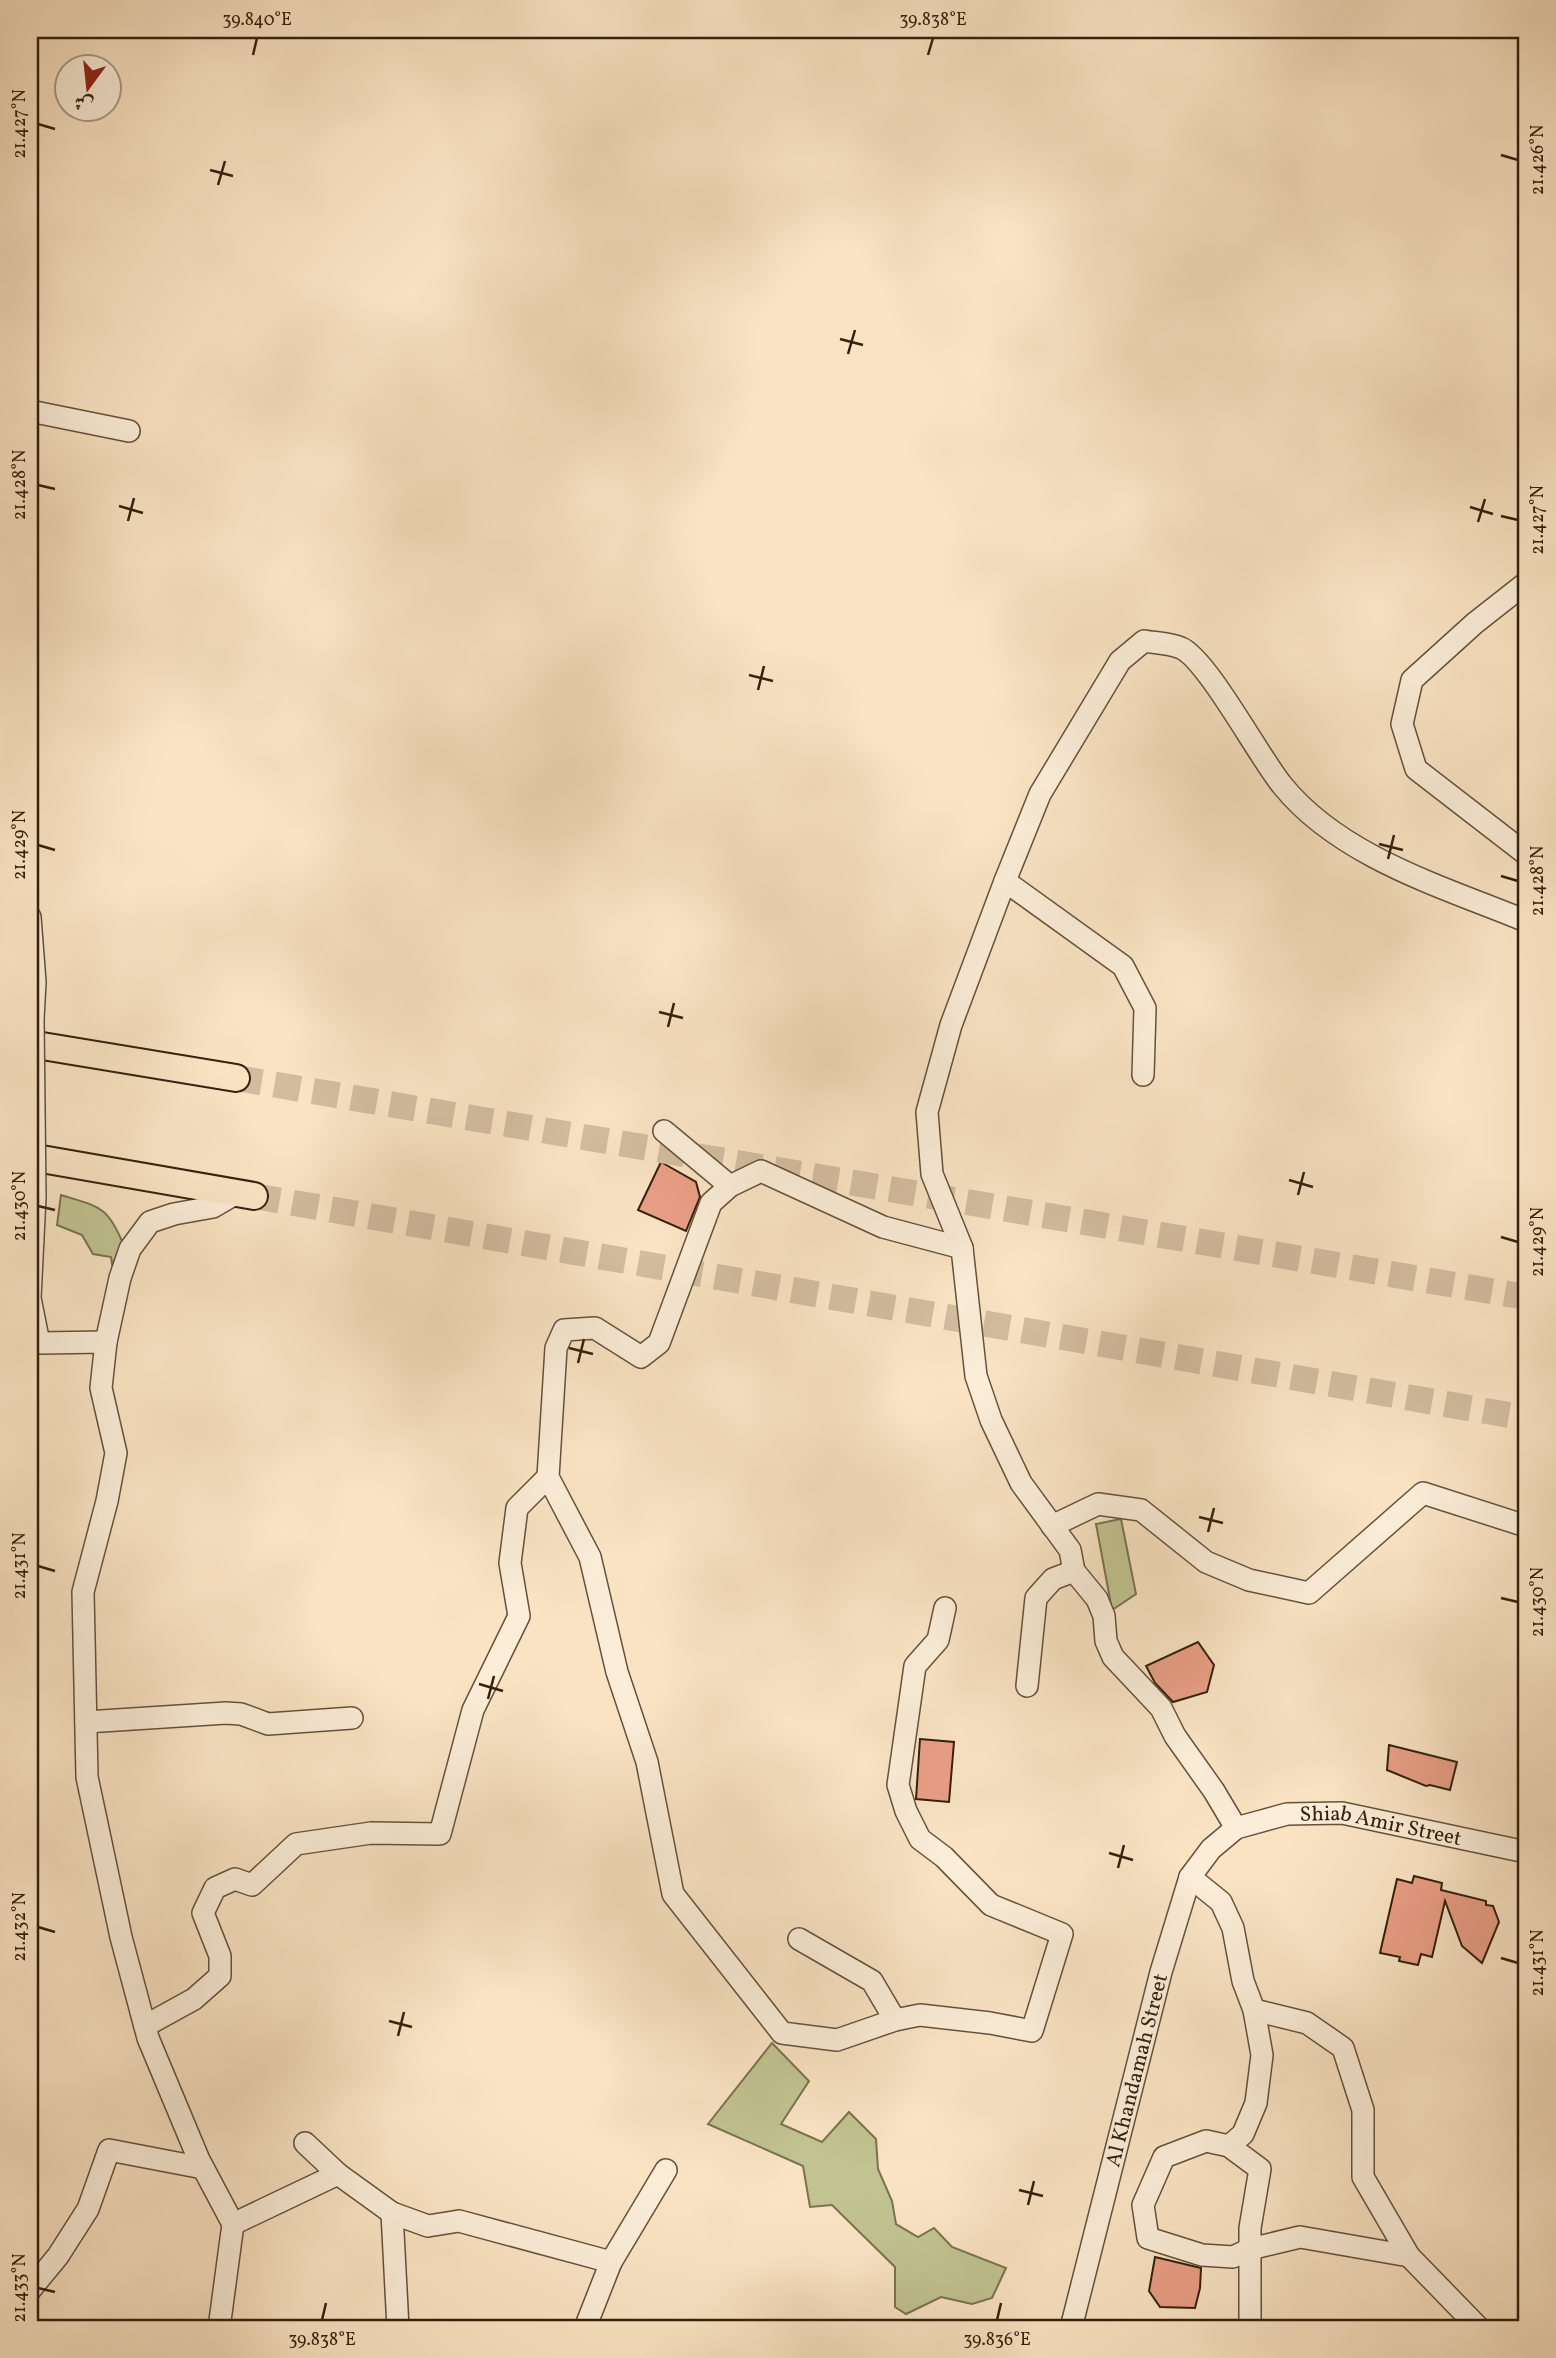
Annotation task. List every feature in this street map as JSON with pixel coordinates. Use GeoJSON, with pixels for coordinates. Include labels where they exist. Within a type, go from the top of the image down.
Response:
{"type":"FeatureCollection","features":[{"type":"Feature","properties":{"kind":"main road"},"geometry":{"type":"LineString","coordinates":[[32,1031],[236,1078]]}},
{"type":"Feature","properties":{"kind":"main road"},"geometry":{"type":"LineString","coordinates":[[30,1157],[245,1195]]}},
{"type":"Feature","properties":{"kind":"street"},"geometry":{"type":"LineString","coordinates":[[30,411],[129,431]]}},
{"type":"Feature","properties":{"kind":"street"},"geometry":{"type":"LineString","coordinates":[[1526,583],[1475,622],[1412,680],[1402,724],[1416,769],[1526,854]]}},
{"type":"Feature","properties":{"kind":"street"},"geometry":{"type":"LineString","coordinates":[[1236,1828],[1214,1791],[1175,1736],[1161,1708],[1113,1657],[1106,1641],[1104,1616],[1097,1599],[1074,1571],[1070,1550],[1021,1483],[991,1420],[976,1376],[962,1248],[932,1174],[928,1112],[951,1025],[1040,794],[1120,661],[1144,641],[1181,648],[1201,666],[1282,785],[1322,825],[1380,860],[1526,922]]}},
{"type":"Feature","properties":{"kind":"street"},"geometry":{"type":"LineString","coordinates":[[1006,881],[1123,966],[1144,1008],[1143,1075]]}},
{"type":"Feature","properties":{"kind":"street"},"geometry":{"type":"LineString","coordinates":[[30,918],[34,1197],[30,1298],[39,1343],[106,1342]]}},
{"type":"Feature","properties":{"kind":"street"},"geometry":{"type":"LineString","coordinates":[[664,1131],[730,1186]]}},
{"type":"Feature","properties":{"kind":"street"},"geometry":{"type":"LineString","coordinates":[[945,1608],[938,1640],[915,1666],[898,1785],[906,1811],[920,1839],[944,1857],[991,1905],[1062,1934],[1032,2031],[920,2015],[895,2020],[837,2040],[782,2033],[673,1894],[647,1762],[617,1672],[590,1557],[548,1477],[556,1348],[564,1331],[595,1328],[641,1357],[659,1343],[711,1203],[730,1186],[761,1171],[883,1227],[962,1248]]}},
{"type":"Feature","properties":{"kind":"street"},"geometry":{"type":"LineString","coordinates":[[219,2328],[233,2224],[203,2168],[145,2026],[121,1937],[88,1777],[83,1592],[107,1501],[116,1454],[101,1388],[106,1342],[120,1278],[130,1249],[150,1222],[174,1214],[213,1207],[245,1195]]}},
{"type":"Feature","properties":{"kind":"street"},"geometry":{"type":"LineString","coordinates":[[145,2026],[194,1999],[220,1976],[220,1956],[203,1913],[215,1888],[235,1879],[252,1885],[296,1844],[371,1833],[440,1834],[473,1710],[519,1616],[510,1563],[517,1508],[548,1477]]}},
{"type":"Feature","properties":{"kind":"street"},"geometry":{"type":"LineString","coordinates":[[1052,1526],[1098,1504],[1141,1510],[1206,1562],[1249,1580],[1309,1592],[1423,1493],[1526,1526]]}},
{"type":"Feature","properties":{"kind":"street"},"geometry":{"type":"LineString","coordinates":[[1027,1686],[1037,1598],[1053,1578],[1074,1571]]}},
{"type":"Feature","properties":{"kind":"street"},"geometry":{"type":"LineString","coordinates":[[86,1721],[226,1713],[241,1714],[268,1724],[352,1718]]}},
{"type":"Feature","properties":{"kind":"street","name":"Shiab Amir Street"},"geometry":{"type":"LineString","coordinates":[[1236,1828],[1287,1814],[1342,1813],[1526,1852]]}},
{"type":"Feature","properties":{"kind":"street","name":"Al Khandamah Street"},"geometry":{"type":"LineString","coordinates":[[1071,2328],[1161,1972],[1190,1877],[1211,1849],[1236,1828]]}},
{"type":"Feature","properties":{"kind":"street"},"geometry":{"type":"LineString","coordinates":[[1190,1877],[1221,1902],[1233,1928],[1243,1981],[1254,2010],[1262,2055],[1256,2103],[1243,2134],[1229,2146]]}},
{"type":"Feature","properties":{"kind":"street"},"geometry":{"type":"LineString","coordinates":[[799,1939],[872,1981],[895,2020]]}},
{"type":"Feature","properties":{"kind":"street"},"geometry":{"type":"LineString","coordinates":[[1254,2010],[1307,2023],[1343,2048],[1363,2110],[1363,2177],[1409,2256],[1479,2328]]}},
{"type":"Feature","properties":{"kind":"street"},"geometry":{"type":"LineString","coordinates":[[1250,2328],[1250,2249],[1250,2228],[1260,2169],[1229,2146],[1206,2141],[1164,2157],[1143,2205],[1148,2238],[1202,2255],[1233,2257],[1250,2249],[1300,2237],[1409,2256]]}},
{"type":"Feature","properties":{"kind":"street"},"geometry":{"type":"LineString","coordinates":[[305,2143],[338,2174],[392,2213],[428,2226],[459,2221],[611,2262]]}},
{"type":"Feature","properties":{"kind":"street"},"geometry":{"type":"LineString","coordinates":[[30,2290],[58,2256],[88,2209],[109,2150],[203,2168]]}},
{"type":"Feature","properties":{"kind":"street"},"geometry":{"type":"LineString","coordinates":[[585,2328],[611,2262],[666,2170]]}},
{"type":"Feature","properties":{"kind":"street"},"geometry":{"type":"LineString","coordinates":[[233,2224],[338,2174]]}},
{"type":"Feature","properties":{"kind":"street"},"geometry":{"type":"LineString","coordinates":[[392,2213],[398,2328]]}},
{"type":"Feature","properties":{"kind":"green space"},"geometry":{"type":"Polygon","coordinates":[[[61,1195],[94,1206],[113,1223],[124,1246],[112,1264],[111,1257],[93,1254],[82,1235],[57,1225],[61,1195]]]}},
{"type":"Feature","properties":{"kind":"green space"},"geometry":{"type":"Polygon","coordinates":[[[1121,1519],[1136,1594],[1112,1610],[1096,1524],[1121,1519]]]}},
{"type":"Feature","properties":{"kind":"green space"},"geometry":{"type":"Polygon","coordinates":[[[772,2043],[809,2081],[781,2124],[822,2142],[849,2112],[876,2139],[878,2169],[892,2201],[896,2224],[918,2237],[934,2228],[952,2247],[1006,2268],[992,2298],[972,2304],[941,2297],[906,2314],[895,2307],[895,2267],[832,2205],[810,2207],[803,2166],[708,2124],[772,2043]]]}},
{"type":"Feature","properties":{"kind":"building"},"geometry":{"type":"Polygon","coordinates":[[[661,1162],[696,1182],[700,1197],[686,1231],[638,1210],[661,1162]]]}},
{"type":"Feature","properties":{"kind":"building"},"geometry":{"type":"Polygon","coordinates":[[[1198,1642],[1214,1665],[1207,1692],[1173,1702],[1155,1683],[1146,1666],[1198,1642]]]}},
{"type":"Feature","properties":{"kind":"building"},"geometry":{"type":"Polygon","coordinates":[[[920,1739],[954,1742],[949,1802],[916,1799],[920,1739]]]}},
{"type":"Feature","properties":{"kind":"building"},"geometry":{"type":"Polygon","coordinates":[[[1389,1745],[1457,1762],[1450,1790],[1426,1786],[1387,1770],[1389,1745]]]}},
{"type":"Feature","properties":{"kind":"building"},"geometry":{"type":"Polygon","coordinates":[[[1414,1876],[1442,1883],[1441,1890],[1486,1901],[1486,1905],[1493,1906],[1499,1922],[1482,1963],[1462,1946],[1445,1901],[1432,1957],[1421,1954],[1418,1965],[1399,1961],[1400,1957],[1380,1953],[1397,1879],[1412,1883],[1414,1876]]]}},
{"type":"Feature","properties":{"kind":"building"},"geometry":{"type":"Polygon","coordinates":[[[1155,2257],[1201,2268],[1195,2308],[1160,2307],[1149,2291],[1155,2257]]]}},
{"type":"Feature","properties":{"kind":"tunnel"},"geometry":{"type":"LineString","coordinates":[[236,1078],[1526,1297]]}},
{"type":"Feature","properties":{"kind":"tunnel"},"geometry":{"type":"LineString","coordinates":[[254,1196],[1526,1418]]}}]}
